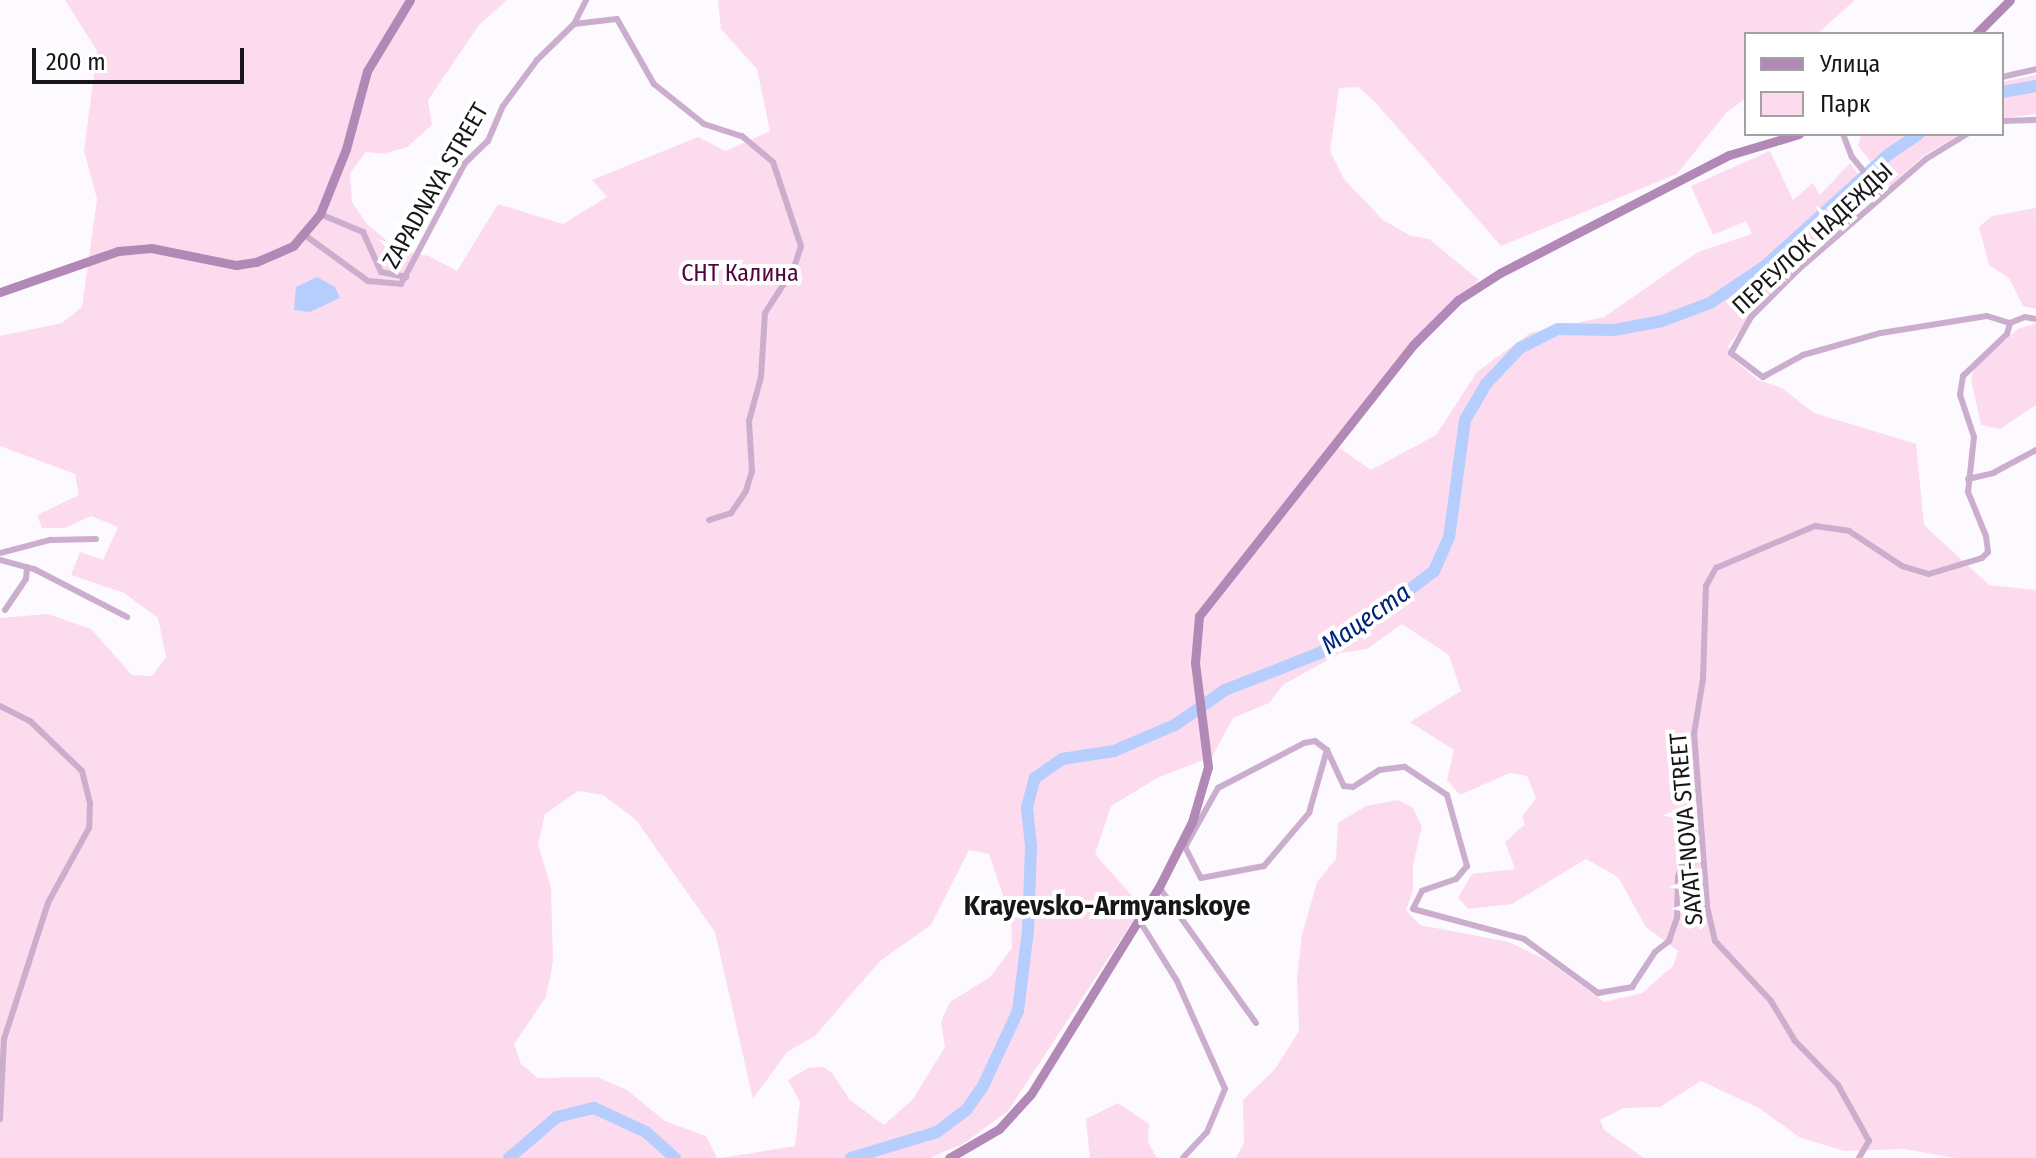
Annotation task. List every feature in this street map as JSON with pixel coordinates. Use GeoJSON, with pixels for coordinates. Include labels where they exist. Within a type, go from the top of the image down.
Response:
{"type":"FeatureCollection","features":[{"type":"Feature","properties":{"kind":"street"},"geometry":{"type":"LineString","coordinates":[[0,292],[118,251],[151,248],[236,265],[276,255],[306,236],[320,214],[346,149],[367,71],[410,0]]}},
{"type":"Feature","properties":{"kind":"street"},"geometry":{"type":"LineString","coordinates":[[574,24],[586,0]]}},
{"type":"Feature","properties":{"kind":"street"},"geometry":{"type":"LineString","coordinates":[[1978,32],[2010,0]]}},
{"type":"Feature","properties":{"kind":"street"},"geometry":{"type":"LineString","coordinates":[[582,10],[591,19]]}},
{"type":"Feature","properties":{"kind":"street"},"geometry":{"type":"LineString","coordinates":[[574,24],[591,19],[617,19],[654,84],[704,124],[742,136],[773,162],[801,246],[794,268],[765,313],[761,377],[749,421],[752,471],[746,491],[731,513],[709,520]]}},
{"type":"Feature","properties":{"kind":"street","name":"ZAPADNAYA STREET"},"geometry":{"type":"LineString","coordinates":[[306,236],[368,281],[395,286],[407,277],[465,163],[488,141],[503,106],[537,60],[574,24]]}},
{"type":"Feature","properties":{"kind":"street"},"geometry":{"type":"LineString","coordinates":[[2004,77],[2036,69]]}},
{"type":"Feature","properties":{"kind":"street"},"geometry":{"type":"LineString","coordinates":[[2004,121],[2036,120]]}},
{"type":"Feature","properties":{"kind":"street"},"geometry":{"type":"LineString","coordinates":[[1327,750],[1309,813],[1264,866],[1201,878],[1184,845],[1200,799],[1208,744],[1195,663],[1195,633],[1204,607],[1413,345],[1458,300],[1500,273],[1729,155],[1792,136]]}},
{"type":"Feature","properties":{"kind":"street"},"geometry":{"type":"LineString","coordinates":[[1844,136],[1852,157],[1884,196]]}},
{"type":"Feature","properties":{"kind":"street","name":"ПЕРЕУЛОК НАДЕЖДЫ"},"geometry":{"type":"LineString","coordinates":[[1964,136],[1926,159],[1760,307],[1730,349],[1733,358],[1763,377],[1803,355],[1881,333],[1987,316],[2010,323]]}},
{"type":"Feature","properties":{"kind":"street"},"geometry":{"type":"LineString","coordinates":[[320,214],[363,232],[381,272],[407,277]]}},
{"type":"Feature","properties":{"kind":"street"},"geometry":{"type":"LineString","coordinates":[[2010,323],[2025,317],[2036,319]]}},
{"type":"Feature","properties":{"kind":"street","name":"SAYAT-NOVA STREET"},"geometry":{"type":"LineString","coordinates":[[1859,1158],[1869,1141],[1838,1085],[1807,1055],[1771,1001],[1715,941],[1694,734],[1703,679],[1708,578],[1716,568],[1815,526],[1849,531],[1902,566],[1929,574],[1977,561],[1988,552],[1972,509],[1968,479],[1974,437],[1960,395],[1963,376],[2007,334],[2010,323]]}},
{"type":"Feature","properties":{"kind":"street"},"geometry":{"type":"LineString","coordinates":[[1968,479],[1993,473],[2036,450]]}},
{"type":"Feature","properties":{"kind":"street"},"geometry":{"type":"LineString","coordinates":[[0,553],[50,540],[96,539]]}},
{"type":"Feature","properties":{"kind":"street"},"geometry":{"type":"LineString","coordinates":[[0,560],[27,567],[127,617]]}},
{"type":"Feature","properties":{"kind":"street"},"geometry":{"type":"LineString","coordinates":[[5,610],[26,579],[27,567]]}},
{"type":"Feature","properties":{"kind":"street"},"geometry":{"type":"LineString","coordinates":[[26,579],[34,588]]}},
{"type":"Feature","properties":{"kind":"street"},"geometry":{"type":"LineString","coordinates":[[0,706],[14,708],[82,771],[90,804],[89,828],[48,903],[4,1039],[0,1119]]}},
{"type":"Feature","properties":{"kind":"street"},"geometry":{"type":"LineString","coordinates":[[949,1158],[988,1138],[1021,1107],[1139,920],[1216,790],[1233,777],[1304,743],[1315,741],[1327,750],[1344,786],[1353,787],[1379,770],[1405,767],[1447,795],[1467,866],[1456,879],[1416,896],[1412,904],[1417,913],[1524,939],[1598,993],[1632,987],[1655,952],[1669,941],[1678,877],[1700,813]]}},
{"type":"Feature","properties":{"kind":"street"},"geometry":{"type":"LineString","coordinates":[[1159,887],[1256,1023]]}},
{"type":"Feature","properties":{"kind":"street"},"geometry":{"type":"LineString","coordinates":[[1139,920],[1183,994],[1225,1089],[1207,1132],[1183,1158]]}},
{"type":"Feature","properties":{"kind":"green space","name":"СНТ Калина"},"geometry":{"type":"Polygon","coordinates":[[[65,0],[507,0],[479,25],[428,100],[432,125],[407,147],[384,154],[366,152],[350,173],[352,202],[367,224],[399,251],[429,256],[457,271],[498,204],[563,224],[607,197],[592,180],[698,137],[726,151],[770,131],[757,69],[721,29],[718,0],[1855,0],[1819,32],[1744,32],[1744,100],[1726,113],[1677,174],[1501,246],[1375,102],[1358,87],[1339,88],[1330,151],[1344,179],[1383,220],[1411,236],[1429,239],[1479,280],[1436,318],[1334,444],[1371,470],[1436,435],[1477,372],[1530,333],[1604,317],[1698,252],[1752,234],[1746,221],[1713,235],[1691,186],[1770,151],[1793,200],[1813,183],[1820,195],[1850,163],[1874,197],[1760,303],[1728,346],[1734,360],[1758,380],[1782,388],[1814,413],[1916,444],[1924,525],[1989,585],[2036,590],[2036,1158],[1955,1158],[1904,1149],[1844,1151],[1799,1137],[1759,1108],[1701,1081],[1660,1107],[1624,1108],[1600,1120],[1604,1130],[1644,1158],[1236,1158],[1244,1143],[1243,1100],[1275,1069],[1299,1031],[1297,976],[1302,935],[1317,882],[1336,859],[1338,823],[1366,806],[1398,800],[1413,808],[1422,826],[1413,865],[1413,891],[1406,910],[1420,925],[1509,942],[1548,961],[1604,1002],[1642,993],[1673,966],[1678,951],[1646,927],[1618,877],[1586,859],[1512,904],[1468,909],[1458,898],[1472,874],[1515,869],[1505,842],[1525,824],[1522,817],[1536,798],[1527,776],[1510,773],[1460,795],[1447,780],[1454,750],[1410,722],[1461,691],[1449,655],[1402,624],[1367,649],[1340,653],[1283,685],[1269,703],[1233,718],[1212,757],[1159,777],[1111,806],[1095,854],[1142,907],[1008,1111],[963,1144],[929,1158],[721,1158],[795,1146],[800,1102],[788,1080],[808,1068],[823,1067],[832,1073],[850,1100],[884,1125],[913,1099],[945,1047],[941,1022],[950,1002],[990,977],[1012,948],[1011,919],[989,854],[969,850],[931,925],[880,961],[815,1036],[787,1052],[753,1099],[715,932],[636,820],[603,795],[578,791],[545,814],[538,844],[551,888],[553,962],[546,997],[514,1044],[521,1064],[538,1078],[597,1077],[627,1090],[665,1121],[706,1136],[717,1158],[0,1158],[0,618],[48,614],[91,629],[132,675],[152,676],[166,657],[158,618],[124,593],[71,575],[80,552],[103,560],[118,527],[91,516],[65,528],[42,528],[37,515],[79,495],[75,474],[0,446],[0,336],[62,323],[82,307],[97,199],[84,151],[97,51],[65,0]]]}},
{"type":"Feature","properties":{"kind":"green space"},"geometry":{"type":"Polygon","coordinates":[[[2036,75],[2036,114],[2004,118],[2004,82],[2036,75]]]}},
{"type":"Feature","properties":{"kind":"green space"},"geometry":{"type":"Polygon","coordinates":[[[1860,136],[1958,136],[1923,156],[1890,186],[1858,146],[1860,136]]]}},
{"type":"Feature","properties":{"kind":"green space"},"geometry":{"type":"Polygon","coordinates":[[[2036,208],[2036,309],[2023,306],[2009,278],[1989,265],[1979,227],[1992,216],[2036,208]]]}},
{"type":"Feature","properties":{"kind":"green space"},"geometry":{"type":"Polygon","coordinates":[[[2036,323],[2036,405],[2000,429],[1981,425],[1971,379],[1975,366],[2018,329],[2036,323]]]}},
{"type":"Feature","properties":{"kind":"green space"},"geometry":{"type":"Polygon","coordinates":[[[1118,1103],[1149,1124],[1148,1142],[1157,1158],[1090,1158],[1086,1119],[1118,1103]]]}},
{"type":"Feature","properties":{"kind":"water"},"geometry":{"type":"Polygon","coordinates":[[[317,277],[335,287],[340,298],[310,312],[294,310],[296,287],[317,277]]]}},
{"type":"Feature","properties":{"kind":"waterway","name":"Мацеста"},"geometry":{"type":"LineString","coordinates":[[2004,92],[2036,86]]}},
{"type":"Feature","properties":{"kind":"waterway","name":"Мацеста"},"geometry":{"type":"LineString","coordinates":[[851,1158],[937,1132],[967,1109],[983,1086],[1018,1011],[1028,931],[1031,846],[1027,807],[1035,778],[1062,759],[1114,751],[1175,725],[1225,690],[1320,653],[1382,611],[1434,571],[1449,538],[1465,420],[1486,384],[1520,348],[1558,329],[1614,330],[1662,321],[1710,303],[1765,266],[1889,154],[1916,136]]}},
{"type":"Feature","properties":{"kind":"waterway","name":"Мацеста"},"geometry":{"type":"LineString","coordinates":[[509,1158],[557,1117],[594,1108],[646,1132],[675,1158]]}},
{"type":"Feature","properties":{"kind":"district","name":"Krayevsko-Armyanskoye"},"geometry":{"type":"Point","coordinates":[1107,906]}}]}
